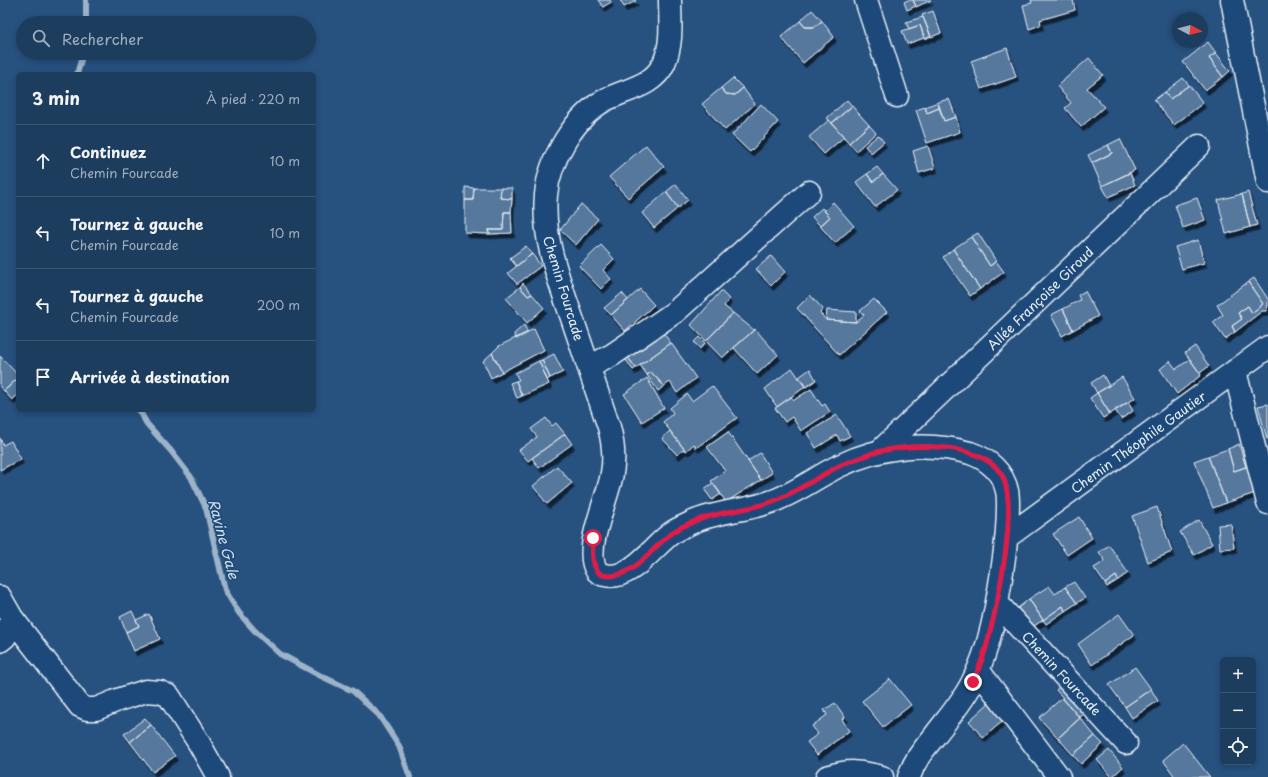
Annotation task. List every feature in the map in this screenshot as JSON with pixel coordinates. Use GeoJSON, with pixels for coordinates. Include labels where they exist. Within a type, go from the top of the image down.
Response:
{"type":"FeatureCollection","features":[{"type":"Feature","properties":{"kind":"street","name":"Chemin Fourcade"},"geometry":{"type":"LineString","coordinates":[[670,0],[670,42],[664,64],[656,74],[638,88],[607,100],[592,110],[573,129],[559,149],[550,169],[546,193],[546,228],[557,275],[609,427],[614,453],[610,487],[593,538],[592,550],[597,571],[602,575],[609,576],[626,571],[635,566],[672,533],[694,521],[712,515],[747,509],[770,502],[792,493],[840,465],[880,451],[916,446],[951,448],[976,455],[988,462],[1000,473],[1007,491],[1007,537],[997,603],[988,641],[973,682],[959,704],[918,757],[909,777]]}},
{"type":"Feature","properties":{"kind":"street"},"geometry":{"type":"LineString","coordinates":[[866,0],[897,96]]}},
{"type":"Feature","properties":{"kind":"street"},"geometry":{"type":"LineString","coordinates":[[1232,0],[1268,182]]}},
{"type":"Feature","properties":{"kind":"street","name":"Allée Françoise Giroud"},"geometry":{"type":"LineString","coordinates":[[880,451],[1199,146]]}},
{"type":"Feature","properties":{"kind":"street"},"geometry":{"type":"LineString","coordinates":[[588,367],[612,355],[675,312],[809,192]]}},
{"type":"Feature","properties":{"kind":"street","name":"Chemin Théophile Gautier"},"geometry":{"type":"LineString","coordinates":[[1007,537],[1268,347]]}},
{"type":"Feature","properties":{"kind":"street"},"geometry":{"type":"LineString","coordinates":[[1235,371],[1268,503]]}},
{"type":"Feature","properties":{"kind":"street"},"geometry":{"type":"LineString","coordinates":[[0,597],[12,618],[80,706],[87,709],[96,709],[146,691],[160,692],[169,696],[199,743],[218,777]]}},
{"type":"Feature","properties":{"kind":"street","name":"Chemin Fourcade"},"geometry":{"type":"LineString","coordinates":[[997,603],[1126,743]]}},
{"type":"Feature","properties":{"kind":"street"},"geometry":{"type":"LineString","coordinates":[[0,641],[5,637],[12,618]]}},
{"type":"Feature","properties":{"kind":"street"},"geometry":{"type":"LineString","coordinates":[[978,670],[1059,777]]}},
{"type":"Feature","properties":{"kind":"street"},"geometry":{"type":"LineString","coordinates":[[827,777],[843,772],[865,772],[882,777]]}},
{"type":"Feature","properties":{"kind":"building"},"geometry":{"type":"Polygon","coordinates":[[[598,0],[610,0],[611,2],[603,7],[598,0]]]}},
{"type":"Feature","properties":{"kind":"building"},"geometry":{"type":"Polygon","coordinates":[[[620,0],[635,0],[636,1],[624,7],[620,0]]]}},
{"type":"Feature","properties":{"kind":"building"},"geometry":{"type":"Polygon","coordinates":[[[913,0],[916,6],[907,10],[904,2],[913,0]]]}},
{"type":"Feature","properties":{"kind":"building"},"geometry":{"type":"Polygon","coordinates":[[[913,0],[931,0],[916,7],[913,0]]]}},
{"type":"Feature","properties":{"kind":"building"},"geometry":{"type":"Polygon","coordinates":[[[1031,0],[1073,0],[1075,10],[1040,20],[1041,25],[1029,29],[1023,5],[1032,3],[1031,0]]]}},
{"type":"Feature","properties":{"kind":"building"},"geometry":{"type":"Polygon","coordinates":[[[812,10],[822,21],[814,27],[805,27],[800,21],[812,10]]]}},
{"type":"Feature","properties":{"kind":"building"},"geometry":{"type":"Polygon","coordinates":[[[933,11],[941,33],[931,37],[922,15],[933,11]]]}},
{"type":"Feature","properties":{"kind":"building"},"geometry":{"type":"Polygon","coordinates":[[[923,17],[931,36],[925,39],[920,25],[909,29],[906,22],[923,17]]]}},
{"type":"Feature","properties":{"kind":"building"},"geometry":{"type":"Polygon","coordinates":[[[800,21],[805,27],[814,27],[822,21],[834,37],[803,63],[781,37],[800,21]]]}},
{"type":"Feature","properties":{"kind":"building"},"geometry":{"type":"Polygon","coordinates":[[[920,25],[924,38],[907,44],[902,31],[920,25]]]}},
{"type":"Feature","properties":{"kind":"building"},"geometry":{"type":"Polygon","coordinates":[[[1208,42],[1216,53],[1209,58],[1223,77],[1205,90],[1183,62],[1200,48],[1208,48],[1208,42]]]}},
{"type":"Feature","properties":{"kind":"building"},"geometry":{"type":"Polygon","coordinates":[[[1007,48],[1016,77],[981,89],[971,61],[1007,48]]]}},
{"type":"Feature","properties":{"kind":"building"},"geometry":{"type":"Polygon","coordinates":[[[1216,53],[1230,71],[1223,77],[1209,58],[1216,53]]]}},
{"type":"Feature","properties":{"kind":"building"},"geometry":{"type":"Polygon","coordinates":[[[1089,58],[1103,75],[1087,88],[1104,107],[1081,127],[1065,108],[1071,103],[1057,86],[1089,58]]]}},
{"type":"Feature","properties":{"kind":"building"},"geometry":{"type":"Polygon","coordinates":[[[733,78],[743,88],[735,95],[726,94],[721,88],[733,78]]]}},
{"type":"Feature","properties":{"kind":"building"},"geometry":{"type":"Polygon","coordinates":[[[1183,78],[1189,85],[1170,99],[1165,92],[1183,78]]]}},
{"type":"Feature","properties":{"kind":"building"},"geometry":{"type":"Polygon","coordinates":[[[1189,85],[1203,103],[1174,125],[1154,100],[1165,92],[1170,99],[1189,85]]]}},
{"type":"Feature","properties":{"kind":"building"},"geometry":{"type":"Polygon","coordinates":[[[721,88],[726,94],[735,95],[743,88],[755,104],[725,130],[702,104],[721,88]]]}},
{"type":"Feature","properties":{"kind":"building"},"geometry":{"type":"Polygon","coordinates":[[[949,99],[956,117],[944,121],[938,102],[949,99]]]}},
{"type":"Feature","properties":{"kind":"building"},"geometry":{"type":"Polygon","coordinates":[[[847,100],[852,106],[832,123],[827,118],[847,100]]]}},
{"type":"Feature","properties":{"kind":"building"},"geometry":{"type":"Polygon","coordinates":[[[938,102],[939,108],[927,113],[925,107],[938,102]]]}},
{"type":"Feature","properties":{"kind":"building"},"geometry":{"type":"Polygon","coordinates":[[[761,104],[778,122],[750,152],[732,135],[761,104]]]}},
{"type":"Feature","properties":{"kind":"building"},"geometry":{"type":"Polygon","coordinates":[[[852,106],[869,125],[849,143],[832,123],[852,106]]]}},
{"type":"Feature","properties":{"kind":"building"},"geometry":{"type":"Polygon","coordinates":[[[925,107],[927,113],[939,108],[944,121],[956,117],[960,132],[927,143],[916,110],[925,107]]]}},
{"type":"Feature","properties":{"kind":"building"},"geometry":{"type":"Polygon","coordinates":[[[829,120],[844,137],[824,154],[809,137],[829,120]]]}},
{"type":"Feature","properties":{"kind":"building"},"geometry":{"type":"Polygon","coordinates":[[[869,125],[876,133],[856,151],[849,143],[869,125]]]}},
{"type":"Feature","properties":{"kind":"building"},"geometry":{"type":"Polygon","coordinates":[[[878,135],[884,142],[871,153],[865,146],[878,135]]]}},
{"type":"Feature","properties":{"kind":"building"},"geometry":{"type":"Polygon","coordinates":[[[1120,139],[1135,170],[1102,186],[1092,163],[1112,153],[1108,145],[1120,139]]]}},
{"type":"Feature","properties":{"kind":"building"},"geometry":{"type":"Polygon","coordinates":[[[646,145],[664,167],[628,198],[609,177],[646,145]]]}},
{"type":"Feature","properties":{"kind":"building"},"geometry":{"type":"Polygon","coordinates":[[[1108,145],[1112,153],[1092,163],[1088,155],[1108,145]]]}},
{"type":"Feature","properties":{"kind":"building"},"geometry":{"type":"Polygon","coordinates":[[[928,146],[935,168],[919,173],[913,151],[928,146]]]}},
{"type":"Feature","properties":{"kind":"building"},"geometry":{"type":"Polygon","coordinates":[[[877,167],[883,174],[873,182],[867,174],[877,167]]]}},
{"type":"Feature","properties":{"kind":"building"},"geometry":{"type":"Polygon","coordinates":[[[1130,173],[1135,185],[1108,197],[1102,186],[1130,173]]]}},
{"type":"Feature","properties":{"kind":"building"},"geometry":{"type":"Polygon","coordinates":[[[867,174],[873,182],[883,174],[897,190],[875,207],[856,182],[867,174]]]}},
{"type":"Feature","properties":{"kind":"building"},"geometry":{"type":"Polygon","coordinates":[[[676,184],[688,200],[678,208],[666,192],[676,184]]]}},
{"type":"Feature","properties":{"kind":"building"},"geometry":{"type":"Polygon","coordinates":[[[465,187],[474,188],[473,200],[465,200],[465,187]]]}},
{"type":"Feature","properties":{"kind":"building"},"geometry":{"type":"Polygon","coordinates":[[[474,188],[501,188],[500,198],[512,199],[511,212],[504,212],[503,230],[488,230],[489,234],[465,233],[465,200],[473,200],[474,188]]]}},
{"type":"Feature","properties":{"kind":"building"},"geometry":{"type":"Polygon","coordinates":[[[501,188],[512,188],[512,199],[500,198],[501,188]]]}},
{"type":"Feature","properties":{"kind":"building"},"geometry":{"type":"Polygon","coordinates":[[[666,192],[678,208],[654,228],[642,213],[666,192]]]}},
{"type":"Feature","properties":{"kind":"building"},"geometry":{"type":"Polygon","coordinates":[[[1248,192],[1257,225],[1250,227],[1242,194],[1248,192]]]}},
{"type":"Feature","properties":{"kind":"building"},"geometry":{"type":"Polygon","coordinates":[[[1242,194],[1250,227],[1226,234],[1218,200],[1242,194]]]}},
{"type":"Feature","properties":{"kind":"building"},"geometry":{"type":"Polygon","coordinates":[[[1197,198],[1205,220],[1183,228],[1175,205],[1197,198]]]}},
{"type":"Feature","properties":{"kind":"building"},"geometry":{"type":"Polygon","coordinates":[[[833,202],[854,226],[835,243],[820,226],[830,217],[824,211],[833,202]]]}},
{"type":"Feature","properties":{"kind":"building"},"geometry":{"type":"Polygon","coordinates":[[[581,204],[598,219],[576,245],[560,230],[581,204]]]}},
{"type":"Feature","properties":{"kind":"building"},"geometry":{"type":"Polygon","coordinates":[[[822,208],[830,217],[820,226],[812,217],[822,208]]]}},
{"type":"Feature","properties":{"kind":"building"},"geometry":{"type":"Polygon","coordinates":[[[504,212],[511,212],[512,233],[489,234],[488,230],[503,230],[504,212]]]}},
{"type":"Feature","properties":{"kind":"building"},"geometry":{"type":"Polygon","coordinates":[[[978,233],[996,261],[990,266],[971,237],[978,233]]]}},
{"type":"Feature","properties":{"kind":"building"},"geometry":{"type":"Polygon","coordinates":[[[971,237],[990,266],[996,261],[1004,272],[980,289],[953,249],[971,237]]]}},
{"type":"Feature","properties":{"kind":"building"},"geometry":{"type":"Polygon","coordinates":[[[1198,240],[1204,263],[1182,269],[1175,247],[1198,240]]]}},
{"type":"Feature","properties":{"kind":"building"},"geometry":{"type":"Polygon","coordinates":[[[601,245],[614,259],[603,270],[611,279],[601,289],[579,266],[601,245]]]}},
{"type":"Feature","properties":{"kind":"building"},"geometry":{"type":"Polygon","coordinates":[[[526,246],[532,254],[516,266],[510,258],[526,246]]]}},
{"type":"Feature","properties":{"kind":"building"},"geometry":{"type":"Polygon","coordinates":[[[953,249],[980,289],[970,296],[943,257],[953,249]]]}},
{"type":"Feature","properties":{"kind":"building"},"geometry":{"type":"Polygon","coordinates":[[[532,254],[541,266],[517,284],[508,273],[532,254]]]}},
{"type":"Feature","properties":{"kind":"building"},"geometry":{"type":"Polygon","coordinates":[[[771,256],[785,272],[771,286],[756,269],[771,256]]]}},
{"type":"Feature","properties":{"kind":"building"},"geometry":{"type":"Polygon","coordinates":[[[1254,278],[1268,299],[1268,306],[1266,311],[1262,311],[1235,332],[1232,326],[1242,319],[1238,313],[1248,306],[1252,313],[1263,304],[1248,282],[1254,278]]]}},
{"type":"Feature","properties":{"kind":"building"},"geometry":{"type":"Polygon","coordinates":[[[1248,282],[1263,304],[1252,313],[1248,306],[1238,313],[1242,319],[1232,326],[1235,332],[1225,339],[1213,322],[1223,315],[1217,305],[1248,282]]]}},
{"type":"Feature","properties":{"kind":"building"},"geometry":{"type":"Polygon","coordinates":[[[523,283],[532,294],[528,296],[520,287],[523,283]]]}},
{"type":"Feature","properties":{"kind":"building"},"geometry":{"type":"Polygon","coordinates":[[[520,287],[528,296],[532,294],[544,308],[527,323],[506,298],[520,287]]]}},
{"type":"Feature","properties":{"kind":"building"},"geometry":{"type":"Polygon","coordinates":[[[640,289],[654,305],[625,331],[611,315],[640,289]]]}},
{"type":"Feature","properties":{"kind":"building"},"geometry":{"type":"Polygon","coordinates":[[[721,291],[729,299],[724,306],[733,313],[706,341],[691,325],[721,291]]]}},
{"type":"Feature","properties":{"kind":"building"},"geometry":{"type":"Polygon","coordinates":[[[1085,291],[1098,316],[1073,330],[1063,309],[1080,300],[1078,295],[1085,291]]]}},
{"type":"Feature","properties":{"kind":"building"},"geometry":{"type":"Polygon","coordinates":[[[622,293],[628,300],[611,315],[604,308],[622,293]]]}},
{"type":"Feature","properties":{"kind":"building"},"geometry":{"type":"Polygon","coordinates":[[[810,295],[823,309],[820,313],[826,320],[856,322],[864,315],[860,311],[874,299],[887,312],[839,355],[797,308],[810,295]]]}},
{"type":"Feature","properties":{"kind":"building"},"geometry":{"type":"Polygon","coordinates":[[[1063,309],[1073,330],[1062,336],[1051,315],[1063,309]]]}},
{"type":"Feature","properties":{"kind":"building"},"geometry":{"type":"Polygon","coordinates":[[[827,310],[856,312],[856,322],[826,320],[827,310]]]}},
{"type":"Feature","properties":{"kind":"building"},"geometry":{"type":"Polygon","coordinates":[[[733,313],[754,330],[722,358],[706,341],[733,313]]]}},
{"type":"Feature","properties":{"kind":"building"},"geometry":{"type":"Polygon","coordinates":[[[524,325],[528,333],[516,339],[514,334],[524,325]]]}},
{"type":"Feature","properties":{"kind":"building"},"geometry":{"type":"Polygon","coordinates":[[[534,329],[544,350],[502,372],[492,353],[499,346],[534,329]]]}},
{"type":"Feature","properties":{"kind":"building"},"geometry":{"type":"Polygon","coordinates":[[[660,329],[671,343],[636,368],[626,355],[660,329]]]}},
{"type":"Feature","properties":{"kind":"building"},"geometry":{"type":"Polygon","coordinates":[[[755,329],[778,355],[757,374],[734,348],[755,329]]]}},
{"type":"Feature","properties":{"kind":"building"},"geometry":{"type":"Polygon","coordinates":[[[699,337],[705,343],[700,349],[694,342],[699,337]]]}},
{"type":"Feature","properties":{"kind":"building"},"geometry":{"type":"Polygon","coordinates":[[[671,343],[696,378],[677,393],[670,382],[664,386],[651,372],[647,375],[640,365],[671,343]]]}},
{"type":"Feature","properties":{"kind":"building"},"geometry":{"type":"Polygon","coordinates":[[[1195,346],[1209,366],[1200,373],[1185,353],[1195,346]]]}},
{"type":"Feature","properties":{"kind":"building"},"geometry":{"type":"Polygon","coordinates":[[[492,353],[502,372],[491,378],[483,361],[492,353]]]}},
{"type":"Feature","properties":{"kind":"building"},"geometry":{"type":"Polygon","coordinates":[[[554,354],[563,372],[550,378],[542,360],[554,354]]]}},
{"type":"Feature","properties":{"kind":"building"},"geometry":{"type":"Polygon","coordinates":[[[626,355],[636,368],[633,370],[624,357],[626,355]]]}},
{"type":"Feature","properties":{"kind":"building"},"geometry":{"type":"Polygon","coordinates":[[[0,356],[16,373],[16,380],[4,391],[0,387],[0,356]]]}},
{"type":"Feature","properties":{"kind":"building"},"geometry":{"type":"Polygon","coordinates":[[[1190,359],[1201,375],[1177,394],[1160,369],[1170,361],[1176,369],[1190,359]]]}},
{"type":"Feature","properties":{"kind":"building"},"geometry":{"type":"Polygon","coordinates":[[[542,360],[550,378],[547,380],[539,361],[542,360]]]}},
{"type":"Feature","properties":{"kind":"building"},"geometry":{"type":"Polygon","coordinates":[[[539,361],[549,384],[522,396],[516,381],[519,380],[515,373],[539,361]]]}},
{"type":"Feature","properties":{"kind":"building"},"geometry":{"type":"Polygon","coordinates":[[[792,368],[805,387],[777,407],[765,389],[792,368]]]}},
{"type":"Feature","properties":{"kind":"building"},"geometry":{"type":"Polygon","coordinates":[[[810,369],[816,380],[806,387],[799,377],[810,369]]]}},
{"type":"Feature","properties":{"kind":"building"},"geometry":{"type":"Polygon","coordinates":[[[651,372],[664,386],[658,391],[647,375],[651,372]]]}},
{"type":"Feature","properties":{"kind":"building"},"geometry":{"type":"Polygon","coordinates":[[[1103,375],[1109,386],[1097,393],[1091,383],[1103,375]]]}},
{"type":"Feature","properties":{"kind":"building"},"geometry":{"type":"Polygon","coordinates":[[[1122,377],[1135,398],[1110,414],[1097,393],[1122,377]]]}},
{"type":"Feature","properties":{"kind":"building"},"geometry":{"type":"Polygon","coordinates":[[[647,378],[664,408],[642,422],[624,394],[647,378]]]}},
{"type":"Feature","properties":{"kind":"building"},"geometry":{"type":"Polygon","coordinates":[[[16,380],[16,397],[12,400],[4,391],[16,380]]]}},
{"type":"Feature","properties":{"kind":"building"},"geometry":{"type":"Polygon","coordinates":[[[516,381],[522,396],[517,398],[510,383],[516,381]]]}},
{"type":"Feature","properties":{"kind":"building"},"geometry":{"type":"Polygon","coordinates":[[[712,386],[737,418],[696,448],[694,444],[686,451],[663,422],[673,413],[670,408],[687,394],[692,401],[712,386]]]}},
{"type":"Feature","properties":{"kind":"building"},"geometry":{"type":"Polygon","coordinates":[[[811,389],[822,406],[825,404],[830,412],[801,431],[792,417],[785,422],[775,408],[791,397],[794,400],[811,389]]]}},
{"type":"Feature","properties":{"kind":"building"},"geometry":{"type":"Polygon","coordinates":[[[1097,393],[1110,414],[1103,418],[1090,398],[1097,393]]]}},
{"type":"Feature","properties":{"kind":"building"},"geometry":{"type":"Polygon","coordinates":[[[1128,402],[1133,411],[1121,419],[1115,410],[1128,402]]]}},
{"type":"Feature","properties":{"kind":"building"},"geometry":{"type":"Polygon","coordinates":[[[1268,404],[1268,439],[1267,439],[1258,406],[1268,404]]]}},
{"type":"Feature","properties":{"kind":"building"},"geometry":{"type":"Polygon","coordinates":[[[837,415],[850,436],[840,441],[837,435],[816,448],[807,433],[837,415]]]}},
{"type":"Feature","properties":{"kind":"building"},"geometry":{"type":"Polygon","coordinates":[[[546,418],[552,426],[556,423],[565,434],[528,461],[519,450],[537,437],[531,429],[546,418]]]}},
{"type":"Feature","properties":{"kind":"building"},"geometry":{"type":"Polygon","coordinates":[[[670,431],[684,449],[677,455],[662,438],[670,431]]]}},
{"type":"Feature","properties":{"kind":"building"},"geometry":{"type":"Polygon","coordinates":[[[728,432],[761,480],[726,502],[711,481],[725,471],[707,447],[728,432]]]}},
{"type":"Feature","properties":{"kind":"building"},"geometry":{"type":"Polygon","coordinates":[[[565,434],[572,444],[539,468],[532,458],[565,434]]]}},
{"type":"Feature","properties":{"kind":"building"},"geometry":{"type":"Polygon","coordinates":[[[0,438],[3,445],[11,441],[21,459],[0,470],[0,438]]]}},
{"type":"Feature","properties":{"kind":"building"},"geometry":{"type":"Polygon","coordinates":[[[1239,444],[1246,467],[1234,471],[1228,449],[1239,444]]]}},
{"type":"Feature","properties":{"kind":"building"},"geometry":{"type":"Polygon","coordinates":[[[1228,449],[1234,471],[1248,466],[1255,493],[1226,503],[1208,456],[1228,449]]]}},
{"type":"Feature","properties":{"kind":"building"},"geometry":{"type":"Polygon","coordinates":[[[760,453],[772,473],[761,480],[748,461],[760,453]]]}},
{"type":"Feature","properties":{"kind":"building"},"geometry":{"type":"Polygon","coordinates":[[[1208,456],[1226,503],[1213,508],[1194,461],[1208,456]]]}},
{"type":"Feature","properties":{"kind":"building"},"geometry":{"type":"Polygon","coordinates":[[[557,466],[572,483],[547,504],[533,486],[557,466]]]}},
{"type":"Feature","properties":{"kind":"building"},"geometry":{"type":"Polygon","coordinates":[[[713,483],[721,494],[712,500],[704,489],[713,483]]]}},
{"type":"Feature","properties":{"kind":"building"},"geometry":{"type":"Polygon","coordinates":[[[1157,507],[1172,552],[1148,562],[1132,516],[1157,507]]]}},
{"type":"Feature","properties":{"kind":"building"},"geometry":{"type":"Polygon","coordinates":[[[1079,517],[1092,538],[1067,555],[1053,534],[1079,517]]]}},
{"type":"Feature","properties":{"kind":"building"},"geometry":{"type":"Polygon","coordinates":[[[1199,520],[1212,544],[1194,555],[1180,532],[1199,520]]]}},
{"type":"Feature","properties":{"kind":"building"},"geometry":{"type":"Polygon","coordinates":[[[1231,524],[1234,548],[1220,549],[1218,525],[1231,524]]]}},
{"type":"Feature","properties":{"kind":"building"},"geometry":{"type":"Polygon","coordinates":[[[1109,545],[1128,573],[1118,580],[1116,576],[1105,584],[1094,568],[1105,561],[1099,552],[1109,545]]]}},
{"type":"Feature","properties":{"kind":"building"},"geometry":{"type":"Polygon","coordinates":[[[1116,576],[1118,580],[1107,587],[1105,584],[1116,576]]]}},
{"type":"Feature","properties":{"kind":"building"},"geometry":{"type":"Polygon","coordinates":[[[1074,582],[1085,598],[1077,603],[1065,587],[1074,582]]]}},
{"type":"Feature","properties":{"kind":"building"},"geometry":{"type":"Polygon","coordinates":[[[1049,586],[1055,594],[1065,587],[1077,603],[1065,611],[1063,606],[1043,620],[1029,599],[1049,586]]]}},
{"type":"Feature","properties":{"kind":"building"},"geometry":{"type":"Polygon","coordinates":[[[1029,599],[1043,620],[1031,628],[1018,608],[1029,599]]]}},
{"type":"Feature","properties":{"kind":"building"},"geometry":{"type":"Polygon","coordinates":[[[1063,606],[1065,611],[1046,624],[1043,620],[1063,606]]]}},
{"type":"Feature","properties":{"kind":"building"},"geometry":{"type":"Polygon","coordinates":[[[132,611],[139,626],[126,632],[120,617],[132,611]]]}},
{"type":"Feature","properties":{"kind":"building"},"geometry":{"type":"Polygon","coordinates":[[[149,614],[160,639],[134,651],[126,632],[139,626],[136,620],[149,614]]]}},
{"type":"Feature","properties":{"kind":"building"},"geometry":{"type":"Polygon","coordinates":[[[1119,614],[1134,635],[1092,665],[1078,644],[1119,614]]]}},
{"type":"Feature","properties":{"kind":"building"},"geometry":{"type":"Polygon","coordinates":[[[1135,667],[1151,689],[1125,707],[1109,685],[1135,667]]]}},
{"type":"Feature","properties":{"kind":"building"},"geometry":{"type":"Polygon","coordinates":[[[890,679],[911,705],[883,727],[862,701],[890,679]]]}},
{"type":"Feature","properties":{"kind":"building"},"geometry":{"type":"Polygon","coordinates":[[[1062,684],[1086,711],[1080,718],[1056,690],[1062,684]]]}},
{"type":"Feature","properties":{"kind":"building"},"geometry":{"type":"Polygon","coordinates":[[[1151,689],[1158,701],[1132,718],[1125,707],[1151,689]]]}},
{"type":"Feature","properties":{"kind":"building"},"geometry":{"type":"Polygon","coordinates":[[[1062,698],[1080,718],[1058,738],[1039,718],[1062,698]]]}},
{"type":"Feature","properties":{"kind":"building"},"geometry":{"type":"Polygon","coordinates":[[[990,702],[1004,720],[983,738],[969,721],[990,702]]]}},
{"type":"Feature","properties":{"kind":"building"},"geometry":{"type":"Polygon","coordinates":[[[835,703],[845,717],[842,719],[849,731],[817,755],[807,742],[818,734],[812,726],[827,715],[824,710],[835,703]]]}},
{"type":"Feature","properties":{"kind":"building"},"geometry":{"type":"Polygon","coordinates":[[[145,718],[151,725],[130,742],[124,734],[145,718]]]}},
{"type":"Feature","properties":{"kind":"building"},"geometry":{"type":"Polygon","coordinates":[[[1080,718],[1095,736],[1073,755],[1058,738],[1080,718]]]}},
{"type":"Feature","properties":{"kind":"building"},"geometry":{"type":"Polygon","coordinates":[[[151,725],[175,756],[153,772],[130,742],[151,725]]]}},
{"type":"Feature","properties":{"kind":"building"},"geometry":{"type":"Polygon","coordinates":[[[1095,736],[1103,744],[1081,764],[1073,755],[1095,736]]]}},
{"type":"Feature","properties":{"kind":"building"},"geometry":{"type":"Polygon","coordinates":[[[1183,743],[1210,777],[1175,777],[1163,760],[1183,743]]]}},
{"type":"Feature","properties":{"kind":"building"},"geometry":{"type":"Polygon","coordinates":[[[1109,750],[1123,767],[1112,777],[1097,760],[1109,750]]]}},
{"type":"Feature","properties":{"kind":"waterway","name":"Ravine Gale"},"geometry":{"type":"LineString","coordinates":[[86,0],[86,16]]}},
{"type":"Feature","properties":{"kind":"waterway","name":"Ravine Gale"},"geometry":{"type":"LineString","coordinates":[[78,72],[81,60]]}},
{"type":"Feature","properties":{"kind":"waterway","name":"Ravine Gale"},"geometry":{"type":"LineString","coordinates":[[140,412],[147,424],[171,451],[191,477],[206,508],[225,590],[239,613],[255,631],[280,654],[353,691],[379,715],[399,746],[410,777]]}},
{"type":"Feature","properties":{"kind":"route"},"geometry":{"type":"LineString","coordinates":[[593,538],[592,550],[597,571],[602,575],[618,575],[635,566],[672,533],[694,521],[712,515],[747,509],[770,502],[792,493],[840,465],[880,451],[916,446],[951,448],[976,455],[988,462],[1000,473],[1007,491],[1008,511],[1007,537],[997,603],[988,641],[973,682]]}}]}
